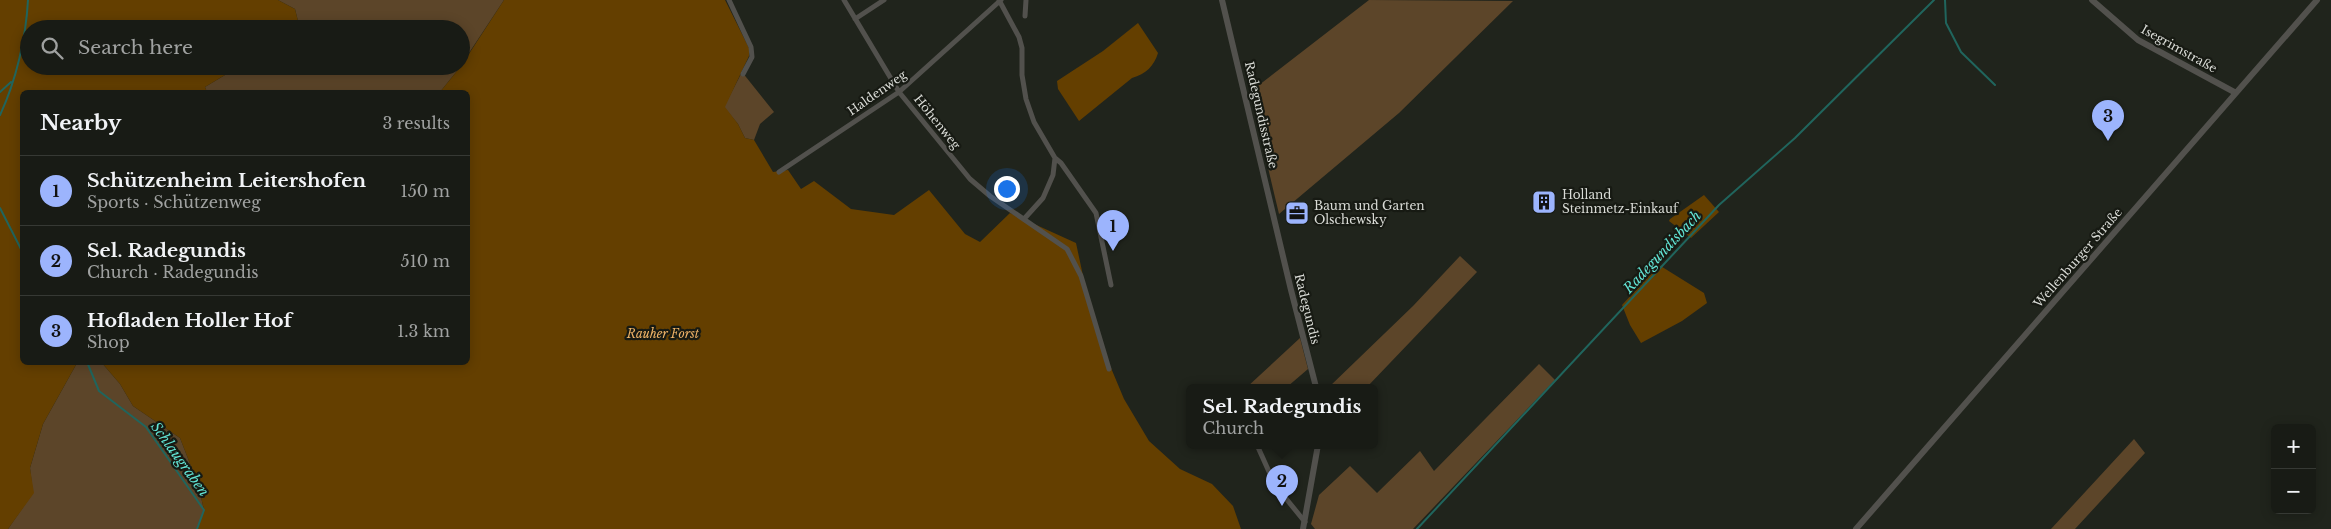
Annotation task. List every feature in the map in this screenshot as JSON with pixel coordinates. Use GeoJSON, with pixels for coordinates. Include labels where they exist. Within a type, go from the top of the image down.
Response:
{"type":"FeatureCollection","features":[{"type":"Feature","properties":{"kind":"street"},"geometry":{"type":"LineString","coordinates":[[728,0],[751,47],[752,57],[743,74]]}},
{"type":"Feature","properties":{"kind":"street","name":"Höhenweg"},"geometry":{"type":"LineString","coordinates":[[844,0],[899,92],[970,179],[990,196],[1067,249],[1081,276],[1109,369]]}},
{"type":"Feature","properties":{"kind":"street"},"geometry":{"type":"LineString","coordinates":[[855,19],[884,0]]}},
{"type":"Feature","properties":{"kind":"street"},"geometry":{"type":"LineString","coordinates":[[1025,16],[1026,0]]}},
{"type":"Feature","properties":{"kind":"street","name":"Radegundisstraße"},"geometry":{"type":"LineString","coordinates":[[1222,0],[1278,236]]}},
{"type":"Feature","properties":{"kind":"street","name":"Isegrimstraße"},"geometry":{"type":"LineString","coordinates":[[2092,0],[2138,40],[2236,93]]}},
{"type":"Feature","properties":{"kind":"street","name":"Wellenburger Straße"},"geometry":{"type":"LineString","coordinates":[[1856,529],[2316,0]]}},
{"type":"Feature","properties":{"kind":"street"},"geometry":{"type":"LineString","coordinates":[[1000,1],[1019,37],[1022,48],[1022,75],[1026,99],[1034,122],[1055,158],[1061,163],[1096,213],[1111,284]]}},
{"type":"Feature","properties":{"kind":"street","name":"Haldenweg"},"geometry":{"type":"LineString","coordinates":[[779,172],[899,92],[1000,1]]}},
{"type":"Feature","properties":{"kind":"street"},"geometry":{"type":"LineString","coordinates":[[1024,220],[1043,198],[1052,175],[1055,158]]}},
{"type":"Feature","properties":{"kind":"street","name":"Radegundis"},"geometry":{"type":"LineString","coordinates":[[1278,236],[1315,384]]}},
{"type":"Feature","properties":{"kind":"street"},"geometry":{"type":"LineString","coordinates":[[1259,449],[1275,485],[1304,526]]}},
{"type":"Feature","properties":{"kind":"street"},"geometry":{"type":"LineString","coordinates":[[1304,526],[1317,449]]}},
{"type":"Feature","properties":{"kind":"shaded area"},"geometry":{"type":"Polygon","coordinates":[[[278,0],[504,0],[470,51],[470,20],[298,20],[295,9],[278,0]]]}},
{"type":"Feature","properties":{"kind":"shaded area"},"geometry":{"type":"Polygon","coordinates":[[[1369,0],[1513,1],[1399,113],[1279,214],[1250,92],[1369,0]]]}},
{"type":"Feature","properties":{"kind":"shaded area"},"geometry":{"type":"Polygon","coordinates":[[[742,72],[774,112],[760,124],[754,140],[745,138],[738,124],[724,107],[742,72]]]}},
{"type":"Feature","properties":{"kind":"shaded area"},"geometry":{"type":"Polygon","coordinates":[[[225,75],[454,75],[442,90],[206,90],[205,87],[225,75]]]}},
{"type":"Feature","properties":{"kind":"shaded area"},"geometry":{"type":"Polygon","coordinates":[[[1460,256],[1477,272],[1370,384],[1332,384],[1413,306],[1460,256]]]}},
{"type":"Feature","properties":{"kind":"shaded area"},"geometry":{"type":"Polygon","coordinates":[[[1300,338],[1308,369],[1290,384],[1250,384],[1300,338]]]}},
{"type":"Feature","properties":{"kind":"shaded area"},"geometry":{"type":"Polygon","coordinates":[[[1539,364],[1555,380],[1413,529],[1315,529],[1311,524],[1319,495],[1350,466],[1377,493],[1420,451],[1434,471],[1539,364]]]}},
{"type":"Feature","properties":{"kind":"shaded area"},"geometry":{"type":"Polygon","coordinates":[[[76,365],[104,365],[120,384],[133,406],[180,438],[198,484],[204,510],[197,529],[8,529],[33,493],[30,468],[43,424],[76,365]]]}},
{"type":"Feature","properties":{"kind":"shaded area"},"geometry":{"type":"Polygon","coordinates":[[[2134,439],[2145,453],[2075,529],[2051,529],[2134,439]]]}},
{"type":"Feature","properties":{"kind":"green space"},"geometry":{"type":"Polygon","coordinates":[[[0,0],[278,0],[295,9],[298,20],[20,20],[20,75],[225,75],[205,87],[206,90],[20,90],[20,365],[76,365],[43,424],[30,468],[34,493],[8,529],[0,529],[0,0]]]}},
{"type":"Feature","properties":{"kind":"green space","name":"Rauher Forst"},"geometry":{"type":"Polygon","coordinates":[[[504,0],[725,0],[749,48],[749,56],[725,107],[738,124],[745,138],[754,140],[773,172],[788,170],[801,189],[814,181],[851,209],[894,215],[929,190],[965,234],[980,242],[1010,213],[1076,243],[1085,285],[1106,356],[1124,399],[1149,441],[1180,469],[1212,484],[1233,506],[1241,529],[197,529],[204,510],[198,484],[180,438],[133,406],[120,384],[104,365],[470,365],[470,90],[442,90],[454,75],[470,75],[470,52],[504,0]]]}},
{"type":"Feature","properties":{"kind":"green space"},"geometry":{"type":"Polygon","coordinates":[[[1138,23],[1158,53],[1154,62],[1149,69],[1132,78],[1079,121],[1058,89],[1057,81],[1103,51],[1138,23]]]}},
{"type":"Feature","properties":{"kind":"green space"},"geometry":{"type":"Polygon","coordinates":[[[1704,195],[1719,212],[1691,238],[1669,221],[1704,195]]]}},
{"type":"Feature","properties":{"kind":"green space"},"geometry":{"type":"Polygon","coordinates":[[[1659,265],[1704,293],[1707,303],[1682,321],[1641,343],[1630,325],[1622,305],[1659,265]]]}},
{"type":"Feature","properties":{"kind":"waterway","name":"Schlaugraben"},"geometry":{"type":"LineString","coordinates":[[26,20],[28,0]]}},
{"type":"Feature","properties":{"kind":"waterway","name":"Radegundisbach"},"geometry":{"type":"LineString","coordinates":[[1417,529],[1719,205],[1795,138],[1934,0]]}},
{"type":"Feature","properties":{"kind":"waterway"},"geometry":{"type":"LineString","coordinates":[[1945,0],[1946,23],[1961,52],[1995,85]]}},
{"type":"Feature","properties":{"kind":"waterway","name":"Schlaugraben"},"geometry":{"type":"LineString","coordinates":[[0,115],[11,88],[20,54]]}},
{"type":"Feature","properties":{"kind":"waterway"},"geometry":{"type":"LineString","coordinates":[[0,92],[11,82]]}},
{"type":"Feature","properties":{"kind":"waterway","name":"Schlaugraben"},"geometry":{"type":"LineString","coordinates":[[0,208],[20,247]]}},
{"type":"Feature","properties":{"kind":"waterway","name":"Schlaugraben"},"geometry":{"type":"LineString","coordinates":[[88,365],[99,391],[146,427],[204,510],[197,529]]}},
{"type":"Feature","properties":{"kind":"place","name":"Hofladen Holler Hof"},"geometry":{"type":"Point","coordinates":[2108,141]}},
{"type":"Feature","properties":{"kind":"place","name":"Holland Steinmetz-Einkauf"},"geometry":{"type":"Point","coordinates":[1544,202]}},
{"type":"Feature","properties":{"kind":"place","name":"Baum und Garten Olschewsky"},"geometry":{"type":"Point","coordinates":[1297,213]}},
{"type":"Feature","properties":{"kind":"place","name":"Schützenheim Leitershofen"},"geometry":{"type":"Point","coordinates":[1113,251]}},
{"type":"Feature","properties":{"kind":"place","name":"Sel. Radegundis"},"geometry":{"type":"Point","coordinates":[1282,506]}}]}
